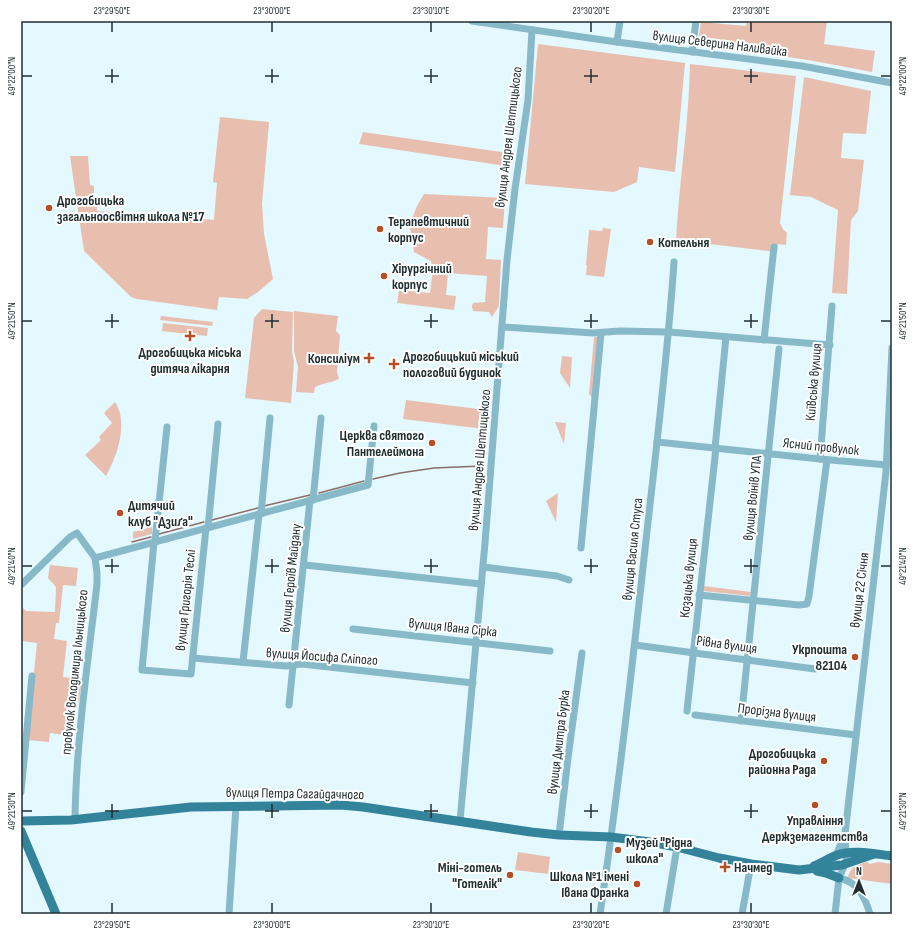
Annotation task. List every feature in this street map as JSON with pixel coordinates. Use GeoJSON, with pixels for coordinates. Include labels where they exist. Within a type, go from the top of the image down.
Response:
{"type":"FeatureCollection","features":[{"type":"Feature","properties":{"kind":"main road","name":"вулиця Петра Сагайдачного"},"geometry":{"type":"LineString","coordinates":[[21,821],[75,820],[191,807],[341,805],[559,835],[611,837],[650,842],[677,846],[707,856],[751,864],[826,873],[839,878]]}},
{"type":"Feature","properties":{"kind":"main road"},"geometry":{"type":"LineString","coordinates":[[21,830],[56,914]]}},
{"type":"Feature","properties":{"kind":"main road"},"geometry":{"type":"LineString","coordinates":[[806,870],[860,853],[892,856]]}},
{"type":"Feature","properties":{"kind":"main road"},"geometry":{"type":"LineString","coordinates":[[840,859],[874,854]]}},
{"type":"Feature","properties":{"kind":"street","name":"вулиця Северина Наливайка"},"geometry":{"type":"LineString","coordinates":[[472,21],[516,24],[532,30],[809,68],[892,83]]}},
{"type":"Feature","properties":{"kind":"street"},"geometry":{"type":"LineString","coordinates":[[617,42],[620,21]]}},
{"type":"Feature","properties":{"kind":"street"},"geometry":{"type":"LineString","coordinates":[[692,52],[696,21]]}},
{"type":"Feature","properties":{"kind":"street","name":"вулиця Андрея Шептицького"},"geometry":{"type":"LineString","coordinates":[[460,821],[483,567],[507,260],[513,204],[528,100],[532,30]]}},
{"type":"Feature","properties":{"kind":"street"},"geometry":{"type":"LineString","coordinates":[[764,340],[774,247]]}},
{"type":"Feature","properties":{"kind":"street","name":"вулиця Василя Стуса"},"geometry":{"type":"LineString","coordinates":[[600,914],[635,645],[669,332],[674,262]]}},
{"type":"Feature","properties":{"kind":"street","name":"Київська вулиця"},"geometry":{"type":"LineString","coordinates":[[754,600],[799,605],[807,604],[823,460],[832,306]]}},
{"type":"Feature","properties":{"kind":"street"},"geometry":{"type":"LineString","coordinates":[[502,327],[601,333],[620,331],[669,332],[830,345]]}},
{"type":"Feature","properties":{"kind":"street"},"geometry":{"type":"LineString","coordinates":[[581,548],[601,333]]}},
{"type":"Feature","properties":{"kind":"street","name":"Козацька вулиця"},"geometry":{"type":"LineString","coordinates":[[687,711],[726,337]]}},
{"type":"Feature","properties":{"kind":"street","name":"вулиця 22 Січня"},"geometry":{"type":"LineString","coordinates":[[840,859],[845,834],[888,467],[892,348]]}},
{"type":"Feature","properties":{"kind":"street","name":"вулиця Воїнів УПА"},"geometry":{"type":"LineString","coordinates":[[741,721],[779,349]]}},
{"type":"Feature","properties":{"kind":"street"},"geometry":{"type":"LineString","coordinates":[[243,662],[270,418]]}},
{"type":"Feature","properties":{"kind":"street","name":"вулиця Героїв Майдану"},"geometry":{"type":"LineString","coordinates":[[289,705],[321,418]]}},
{"type":"Feature","properties":{"kind":"street","name":"вулиця Григорія Теслі"},"geometry":{"type":"LineString","coordinates":[[155,541],[142,670],[191,674],[218,424]]}},
{"type":"Feature","properties":{"kind":"street"},"geometry":{"type":"LineString","coordinates":[[21,585],[70,537],[77,533],[95,558],[368,485],[374,426]]}},
{"type":"Feature","properties":{"kind":"street"},"geometry":{"type":"LineString","coordinates":[[155,541],[167,427]]}},
{"type":"Feature","properties":{"kind":"street","name":"Ясний провулок"},"geometry":{"type":"LineString","coordinates":[[657,442],[888,467]]}},
{"type":"Feature","properties":{"kind":"street","name":"провулок Володимира Ільницького"},"geometry":{"type":"LineString","coordinates":[[75,820],[78,747],[97,584],[95,558]]}},
{"type":"Feature","properties":{"kind":"street"},"geometry":{"type":"LineString","coordinates":[[304,565],[481,584]]}},
{"type":"Feature","properties":{"kind":"street"},"geometry":{"type":"LineString","coordinates":[[483,567],[557,576],[569,580]]}},
{"type":"Feature","properties":{"kind":"street"},"geometry":{"type":"LineString","coordinates":[[700,595],[754,600]]}},
{"type":"Feature","properties":{"kind":"street","name":"вулиця Івана Сірка"},"geometry":{"type":"LineString","coordinates":[[353,629],[550,652]]}},
{"type":"Feature","properties":{"kind":"street","name":"Рівна вулиця"},"geometry":{"type":"LineString","coordinates":[[635,645],[815,669]]}},
{"type":"Feature","properties":{"kind":"street","name":"вулиця Дмитра Бурка"},"geometry":{"type":"LineString","coordinates":[[559,835],[582,653]]}},
{"type":"Feature","properties":{"kind":"street","name":"вулиця Йосифа Сліпого"},"geometry":{"type":"LineString","coordinates":[[193,658],[286,666],[302,664],[473,683]]}},
{"type":"Feature","properties":{"kind":"street"},"geometry":{"type":"LineString","coordinates":[[21,792],[32,676]]}},
{"type":"Feature","properties":{"kind":"street","name":"Прорізна вулиця"},"geometry":{"type":"LineString","coordinates":[[695,715],[856,736]]}},
{"type":"Feature","properties":{"kind":"street"},"geometry":{"type":"LineString","coordinates":[[229,914],[236,806]]}},
{"type":"Feature","properties":{"kind":"street"},"geometry":{"type":"LineString","coordinates":[[845,834],[850,844],[860,853]]}},
{"type":"Feature","properties":{"kind":"street"},"geometry":{"type":"LineString","coordinates":[[666,914],[677,846]]}},
{"type":"Feature","properties":{"kind":"street"},"geometry":{"type":"LineString","coordinates":[[835,914],[840,859]]}},
{"type":"Feature","properties":{"kind":"street"},"geometry":{"type":"LineString","coordinates":[[742,914],[751,864]]}},
{"type":"Feature","properties":{"kind":"street"},"geometry":{"type":"LineString","coordinates":[[839,878],[857,887],[865,898],[870,914]]}},
{"type":"Feature","properties":{"kind":"shaded area"},"geometry":{"type":"Polygon","coordinates":[[[747,21],[827,21],[824,44],[875,51],[872,72],[814,61],[698,43],[701,22],[746,26],[747,21]]]}},
{"type":"Feature","properties":{"kind":"shaded area"},"geometry":{"type":"Polygon","coordinates":[[[538,44],[685,63],[675,172],[639,167],[637,182],[614,192],[525,184],[538,44]]]}},
{"type":"Feature","properties":{"kind":"shaded area"},"geometry":{"type":"Polygon","coordinates":[[[690,64],[796,76],[780,223],[787,233],[786,245],[778,244],[777,252],[676,240],[688,108],[690,64]]]}},
{"type":"Feature","properties":{"kind":"shaded area"},"geometry":{"type":"Polygon","coordinates":[[[804,77],[871,91],[866,134],[843,133],[841,158],[864,160],[858,211],[851,220],[847,294],[832,293],[838,210],[811,197],[790,195],[804,77]]]}},
{"type":"Feature","properties":{"kind":"shaded area"},"geometry":{"type":"Polygon","coordinates":[[[220,117],[269,122],[262,204],[264,234],[273,279],[247,299],[219,297],[217,310],[131,297],[84,251],[70,156],[88,156],[90,185],[94,186],[94,203],[97,203],[97,211],[214,220],[217,183],[213,182],[220,117]]]}},
{"type":"Feature","properties":{"kind":"shaded area"},"geometry":{"type":"Polygon","coordinates":[[[363,132],[508,153],[506,166],[359,144],[363,132]]]}},
{"type":"Feature","properties":{"kind":"shaded area"},"geometry":{"type":"Polygon","coordinates":[[[424,194],[505,198],[503,228],[488,227],[486,259],[501,260],[499,306],[492,317],[489,312],[473,311],[472,306],[473,303],[485,302],[487,276],[448,273],[446,295],[456,296],[454,310],[397,303],[399,290],[430,293],[433,269],[431,261],[414,252],[412,235],[409,226],[417,206],[424,194]]]}},
{"type":"Feature","properties":{"kind":"shaded area"},"geometry":{"type":"Polygon","coordinates":[[[603,228],[611,229],[604,277],[586,275],[589,230],[602,231],[603,228]]]}},
{"type":"Feature","properties":{"kind":"shaded area"},"geometry":{"type":"Polygon","coordinates":[[[262,309],[293,312],[292,351],[294,362],[291,403],[245,398],[254,318],[262,309]]]}},
{"type":"Feature","properties":{"kind":"shaded area"},"geometry":{"type":"Polygon","coordinates":[[[294,311],[338,316],[336,331],[340,335],[337,372],[339,379],[315,387],[314,393],[296,392],[298,367],[294,351],[294,311]]]}},
{"type":"Feature","properties":{"kind":"shaded area"},"geometry":{"type":"Polygon","coordinates":[[[161,316],[213,322],[212,326],[160,320],[161,316]]]}},
{"type":"Feature","properties":{"kind":"shaded area"},"geometry":{"type":"Polygon","coordinates":[[[163,323],[208,328],[207,336],[162,331],[163,323]]]}},
{"type":"Feature","properties":{"kind":"shaded area"},"geometry":{"type":"Polygon","coordinates":[[[594,337],[599,337],[593,399],[589,394],[594,337]]]}},
{"type":"Feature","properties":{"kind":"shaded area"},"geometry":{"type":"Polygon","coordinates":[[[562,356],[572,357],[570,388],[560,373],[562,356]]]}},
{"type":"Feature","properties":{"kind":"shaded area"},"geometry":{"type":"Polygon","coordinates":[[[406,400],[486,410],[484,429],[403,419],[406,400]]]}},
{"type":"Feature","properties":{"kind":"shaded area"},"geometry":{"type":"Polygon","coordinates":[[[115,402],[121,419],[120,439],[114,459],[106,476],[85,455],[101,440],[99,437],[112,423],[104,413],[115,402]]]}},
{"type":"Feature","properties":{"kind":"shaded area"},"geometry":{"type":"Polygon","coordinates":[[[555,422],[566,423],[564,444],[555,422]]]}},
{"type":"Feature","properties":{"kind":"shaded area"},"geometry":{"type":"Polygon","coordinates":[[[558,493],[556,522],[546,501],[558,493]]]}},
{"type":"Feature","properties":{"kind":"shaded area"},"geometry":{"type":"Polygon","coordinates":[[[152,527],[152,534],[133,539],[133,532],[152,527]]]}},
{"type":"Feature","properties":{"kind":"shaded area"},"geometry":{"type":"Polygon","coordinates":[[[50,565],[78,568],[76,586],[63,585],[59,623],[56,623],[54,639],[67,641],[63,677],[82,679],[79,701],[69,700],[65,735],[50,733],[49,742],[27,740],[37,643],[22,641],[21,644],[21,606],[26,611],[55,612],[56,587],[48,578],[50,565]]]}},
{"type":"Feature","properties":{"kind":"shaded area"},"geometry":{"type":"Polygon","coordinates":[[[704,586],[751,592],[750,596],[703,591],[704,586]]]}},
{"type":"Feature","properties":{"kind":"shaded area"},"geometry":{"type":"Polygon","coordinates":[[[518,852],[550,857],[548,874],[515,870],[518,852]]]}},
{"type":"Feature","properties":{"kind":"shaded area"},"geometry":{"type":"Polygon","coordinates":[[[867,862],[870,864],[878,862],[892,864],[892,884],[848,878],[852,869],[857,865],[867,862]]]}},
{"type":"Feature","properties":{"kind":"waterway"},"geometry":{"type":"LineString","coordinates":[[373,479],[434,468],[482,466]]}},
{"type":"Feature","properties":{"kind":"waterway"},"geometry":{"type":"LineString","coordinates":[[319,493],[364,481]]}},
{"type":"Feature","properties":{"kind":"waterway"},"geometry":{"type":"LineString","coordinates":[[264,506],[310,495]]}},
{"type":"Feature","properties":{"kind":"waterway"},"geometry":{"type":"LineString","coordinates":[[212,520],[258,508]]}},
{"type":"Feature","properties":{"kind":"waterway"},"geometry":{"type":"LineString","coordinates":[[159,534],[204,522]]}},
{"type":"Feature","properties":{"kind":"waterway"},"geometry":{"type":"LineString","coordinates":[[132,542],[151,537]]}},
{"type":"Feature","properties":{"kind":"place","name":"Дрогобицька загальноосвітня школа №17"},"geometry":{"type":"Point","coordinates":[49,208]}},
{"type":"Feature","properties":{"kind":"place","name":"Терапевтичний корпус"},"geometry":{"type":"Point","coordinates":[380,229]}},
{"type":"Feature","properties":{"kind":"place","name":"Котельня"},"geometry":{"type":"Point","coordinates":[650,242]}},
{"type":"Feature","properties":{"kind":"place","name":"Хірургічний корпус"},"geometry":{"type":"Point","coordinates":[384,276]}},
{"type":"Feature","properties":{"kind":"place","name":"Дрогобицька міська дитяча лікарня"},"geometry":{"type":"Point","coordinates":[190,336]}},
{"type":"Feature","properties":{"kind":"place","name":"Консиліум"},"geometry":{"type":"Point","coordinates":[369,358]}},
{"type":"Feature","properties":{"kind":"place","name":"Дрогобицький міський пологовий будинок"},"geometry":{"type":"Point","coordinates":[394,364]}},
{"type":"Feature","properties":{"kind":"place","name":"Церква святого Пантелеймона"},"geometry":{"type":"Point","coordinates":[432,443]}},
{"type":"Feature","properties":{"kind":"place","name":"Дитячий клуб \"Дзиґа\""},"geometry":{"type":"Point","coordinates":[120,513]}},
{"type":"Feature","properties":{"kind":"place","name":"Укрпошта 82104"},"geometry":{"type":"Point","coordinates":[855,657]}},
{"type":"Feature","properties":{"kind":"place","name":"Дрогобицька районна Рада"},"geometry":{"type":"Point","coordinates":[824,761]}},
{"type":"Feature","properties":{"kind":"place","name":"Управління Держземагентства"},"geometry":{"type":"Point","coordinates":[815,805]}},
{"type":"Feature","properties":{"kind":"place","name":"Музей \"Рідна школа\""},"geometry":{"type":"Point","coordinates":[618,850]}},
{"type":"Feature","properties":{"kind":"place","name":"Начмед"},"geometry":{"type":"Point","coordinates":[725,867]}},
{"type":"Feature","properties":{"kind":"place","name":"Міні-готель \"Готелік\""},"geometry":{"type":"Point","coordinates":[510,875]}},
{"type":"Feature","properties":{"kind":"place","name":"Школа №1 імені Івана Франка"},"geometry":{"type":"Point","coordinates":[637,884]}}]}
